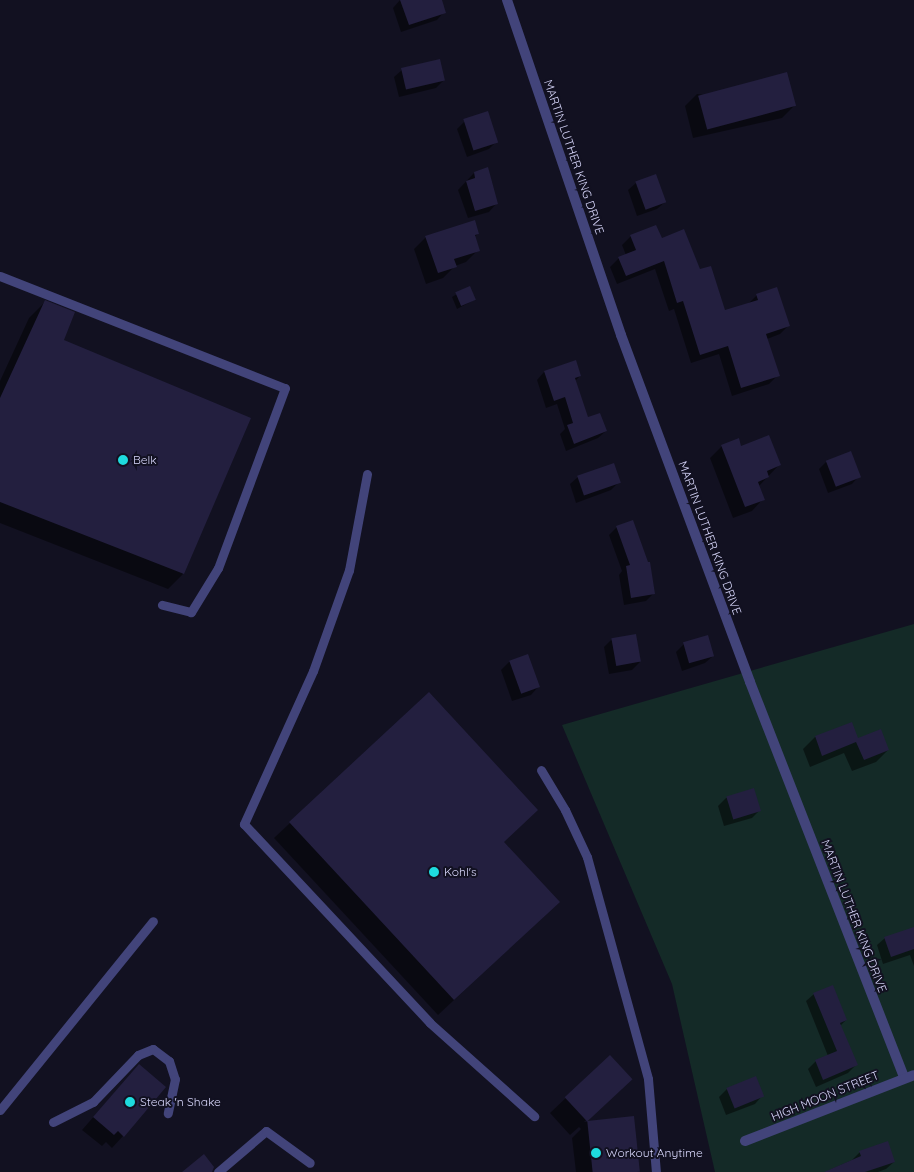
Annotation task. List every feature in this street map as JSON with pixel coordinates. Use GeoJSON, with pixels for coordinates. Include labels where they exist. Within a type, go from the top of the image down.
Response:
{"type":"FeatureCollection","features":[{"type":"Feature","properties":{"kind":"street","name":"MARTIN LUTHER KING DRIVE"},"geometry":{"type":"LineString","coordinates":[[508,0],[621,335],[754,691],[909,1077]]}},
{"type":"Feature","properties":{"kind":"street","name":"HIGH MOON STREET"},"geometry":{"type":"LineString","coordinates":[[745,1141],[909,1077]]}},
{"type":"Feature","properties":{"kind":"lane"},"geometry":{"type":"LineString","coordinates":[[0,276],[285,388],[218,568],[191,612],[162,605]]}},
{"type":"Feature","properties":{"kind":"lane"},"geometry":{"type":"LineString","coordinates":[[367,474],[345,580],[313,671],[244,824],[430,1023],[534,1116]]}},
{"type":"Feature","properties":{"kind":"lane"},"geometry":{"type":"LineString","coordinates":[[541,770],[565,810],[587,858],[648,1078],[656,1172]]}},
{"type":"Feature","properties":{"kind":"lane"},"geometry":{"type":"LineString","coordinates":[[0,1110],[153,921]]}},
{"type":"Feature","properties":{"kind":"lane"},"geometry":{"type":"LineString","coordinates":[[53,1122],[93,1102],[138,1055],[153,1049],[169,1061],[175,1079],[168,1113]]}},
{"type":"Feature","properties":{"kind":"lane"},"geometry":{"type":"LineString","coordinates":[[218,1172],[266,1132],[310,1163]]}},
{"type":"Feature","properties":{"kind":"green space"},"geometry":{"type":"Polygon","coordinates":[[[914,624],[914,1172],[715,1172],[672,984],[562,725],[914,624]]]}},
{"type":"Feature","properties":{"kind":"building"},"geometry":{"type":"Polygon","coordinates":[[[400,0],[442,0],[446,13],[409,25],[400,0]]]}},
{"type":"Feature","properties":{"kind":"building"},"geometry":{"type":"Polygon","coordinates":[[[440,59],[445,80],[406,89],[401,68],[440,59]]]}},
{"type":"Feature","properties":{"kind":"building"},"geometry":{"type":"Polygon","coordinates":[[[787,72],[796,106],[707,130],[698,96],[787,72]]]}},
{"type":"Feature","properties":{"kind":"building"},"geometry":{"type":"Polygon","coordinates":[[[488,111],[498,142],[473,150],[463,119],[488,111]]]}},
{"type":"Feature","properties":{"kind":"building"},"geometry":{"type":"Polygon","coordinates":[[[488,167],[498,204],[475,211],[466,181],[475,178],[474,172],[488,167]]]}},
{"type":"Feature","properties":{"kind":"building"},"geometry":{"type":"Polygon","coordinates":[[[656,174],[666,202],[646,210],[635,182],[656,174]]]}},
{"type":"Feature","properties":{"kind":"building"},"geometry":{"type":"Polygon","coordinates":[[[475,220],[479,234],[475,235],[480,251],[454,259],[457,267],[438,273],[425,236],[475,220]]]}},
{"type":"Feature","properties":{"kind":"building"},"geometry":{"type":"Polygon","coordinates":[[[656,225],[662,238],[684,229],[700,269],[711,266],[725,310],[758,300],[756,294],[777,287],[790,326],[766,334],[780,376],[741,388],[728,346],[700,355],[683,301],[677,303],[664,261],[626,276],[618,257],[636,250],[630,235],[656,225]]]}},
{"type":"Feature","properties":{"kind":"building"},"geometry":{"type":"Polygon","coordinates":[[[470,286],[476,300],[461,306],[455,292],[470,286]]]}},
{"type":"Feature","properties":{"kind":"building","name":"Belk"},"geometry":{"type":"Polygon","coordinates":[[[45,300],[75,312],[64,340],[251,418],[184,574],[0,502],[0,398],[45,300]]]}},
{"type":"Feature","properties":{"kind":"building"},"geometry":{"type":"Polygon","coordinates":[[[576,360],[581,376],[575,378],[588,417],[600,413],[607,431],[574,444],[567,425],[573,423],[565,397],[554,401],[544,371],[576,360]]]}},
{"type":"Feature","properties":{"kind":"building"},"geometry":{"type":"Polygon","coordinates":[[[769,435],[781,465],[767,471],[769,477],[758,482],[765,500],[745,507],[721,445],[739,438],[741,446],[769,435]]]}},
{"type":"Feature","properties":{"kind":"building"},"geometry":{"type":"Polygon","coordinates":[[[851,451],[861,477],[836,487],[826,461],[851,451]]]}},
{"type":"Feature","properties":{"kind":"building"},"geometry":{"type":"Polygon","coordinates":[[[614,463],[621,483],[584,496],[577,476],[614,463]]]}},
{"type":"Feature","properties":{"kind":"building"},"geometry":{"type":"Polygon","coordinates":[[[633,520],[648,562],[650,562],[655,594],[631,598],[626,566],[630,565],[616,526],[633,520]]]}},
{"type":"Feature","properties":{"kind":"building"},"geometry":{"type":"Polygon","coordinates":[[[636,634],[641,662],[616,666],[611,638],[636,634]]]}},
{"type":"Feature","properties":{"kind":"building"},"geometry":{"type":"Polygon","coordinates":[[[708,635],[714,656],[689,663],[683,642],[708,635]]]}},
{"type":"Feature","properties":{"kind":"building"},"geometry":{"type":"Polygon","coordinates":[[[528,654],[540,687],[521,694],[509,661],[528,654]]]}},
{"type":"Feature","properties":{"kind":"building","name":"Kohl's"},"geometry":{"type":"Polygon","coordinates":[[[429,692],[538,810],[504,842],[560,902],[454,1000],[289,822],[429,692]]]}},
{"type":"Feature","properties":{"kind":"building"},"geometry":{"type":"Polygon","coordinates":[[[852,722],[858,738],[881,729],[889,750],[864,760],[856,742],[822,756],[815,736],[852,722]]]}},
{"type":"Feature","properties":{"kind":"building"},"geometry":{"type":"Polygon","coordinates":[[[754,788],[761,811],[733,819],[726,796],[754,788]]]}},
{"type":"Feature","properties":{"kind":"building"},"geometry":{"type":"Polygon","coordinates":[[[914,927],[914,949],[891,957],[884,937],[914,927]]]}},
{"type":"Feature","properties":{"kind":"building"},"geometry":{"type":"Polygon","coordinates":[[[833,985],[847,1020],[840,1023],[858,1065],[823,1080],[815,1060],[837,1051],[813,993],[833,985]]]}},
{"type":"Feature","properties":{"kind":"building"},"geometry":{"type":"Polygon","coordinates":[[[610,1055],[633,1079],[587,1121],[565,1097],[610,1055]]]}},
{"type":"Feature","properties":{"kind":"building","name":"Steak 'n Shake"},"geometry":{"type":"Polygon","coordinates":[[[139,1064],[166,1087],[124,1137],[118,1131],[114,1135],[93,1117],[139,1064]]]}},
{"type":"Feature","properties":{"kind":"building"},"geometry":{"type":"Polygon","coordinates":[[[756,1076],[764,1096],[735,1108],[726,1088],[756,1076]]]}},
{"type":"Feature","properties":{"kind":"building"},"geometry":{"type":"Polygon","coordinates":[[[634,1116],[640,1172],[593,1172],[587,1121],[634,1116]]]}},
{"type":"Feature","properties":{"kind":"building"},"geometry":{"type":"Polygon","coordinates":[[[888,1141],[895,1162],[865,1172],[824,1172],[861,1156],[859,1151],[888,1141]]]}},
{"type":"Feature","properties":{"kind":"building"},"geometry":{"type":"Polygon","coordinates":[[[204,1154],[214,1167],[212,1172],[182,1172],[204,1154]]]}},
{"type":"Feature","properties":{"kind":"place","name":"Belk"},"geometry":{"type":"Point","coordinates":[123,460]}},
{"type":"Feature","properties":{"kind":"place","name":"Kohl's"},"geometry":{"type":"Point","coordinates":[434,872]}},
{"type":"Feature","properties":{"kind":"place","name":"Steak 'n Shake"},"geometry":{"type":"Point","coordinates":[130,1102]}},
{"type":"Feature","properties":{"kind":"place","name":"Workout Anytime"},"geometry":{"type":"Point","coordinates":[596,1153]}}]}
